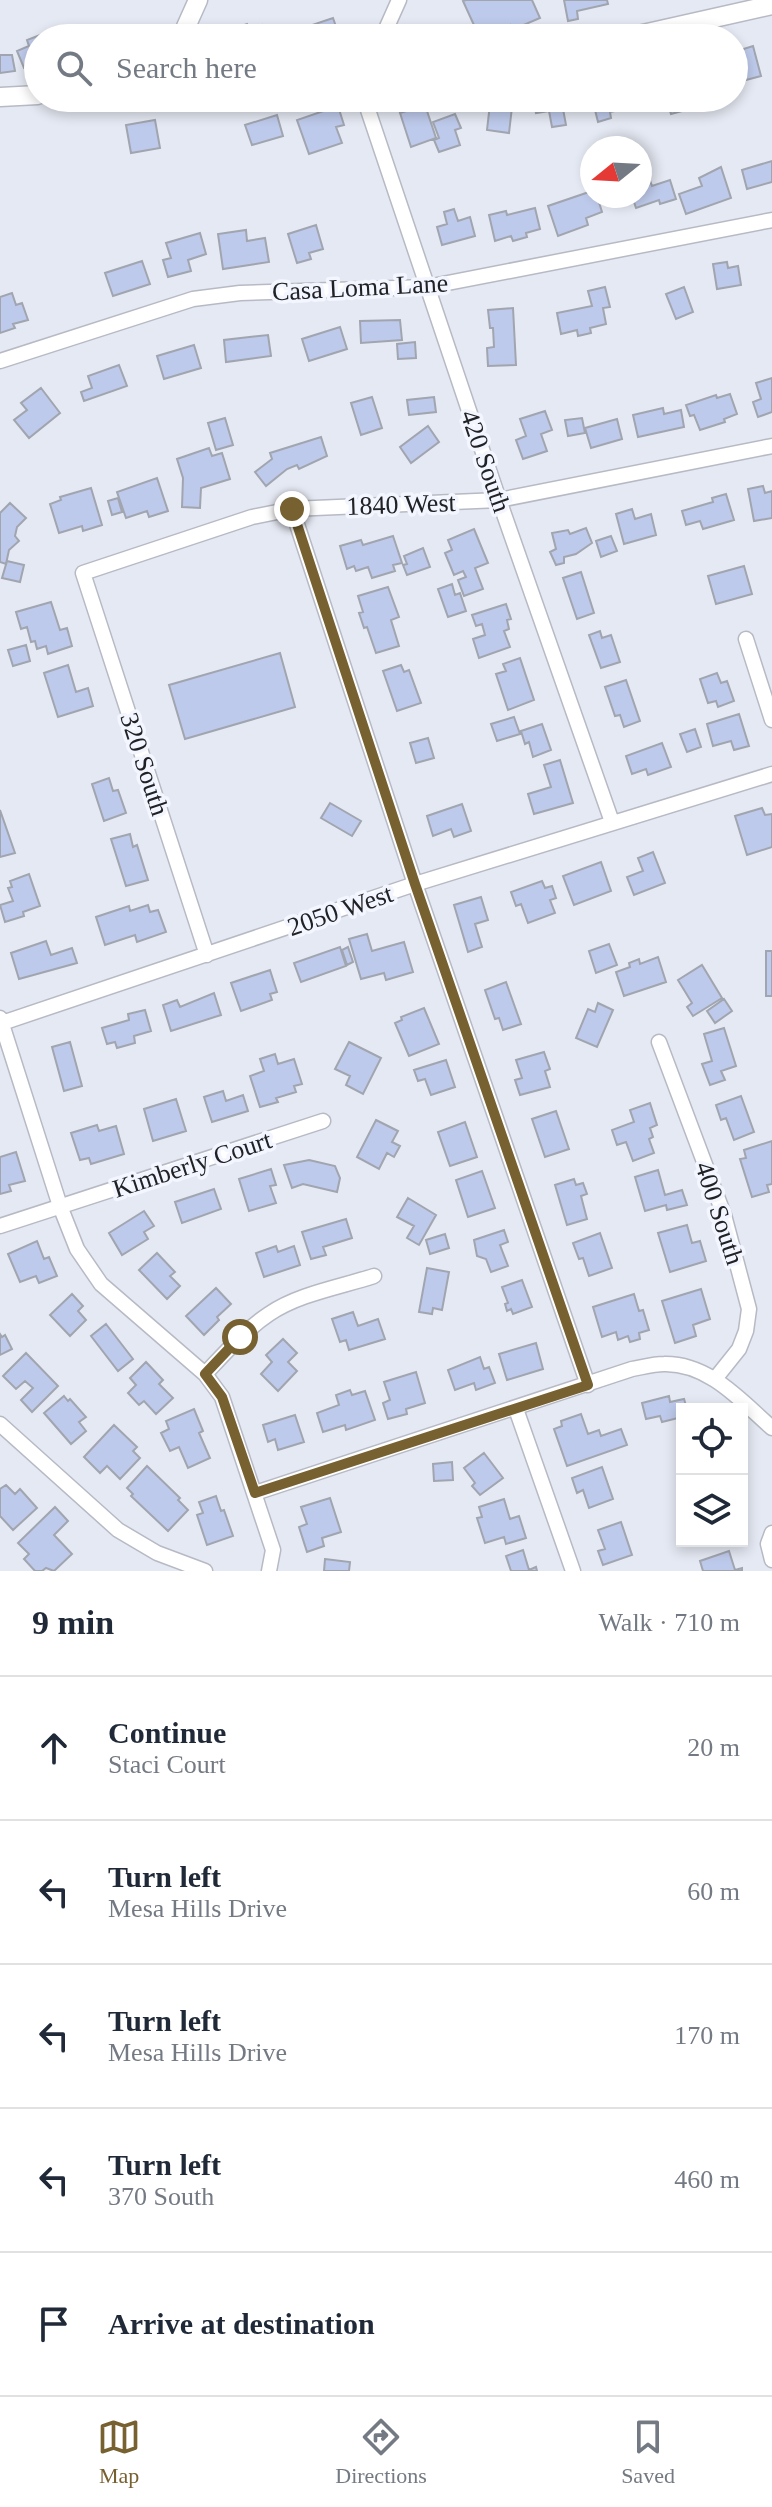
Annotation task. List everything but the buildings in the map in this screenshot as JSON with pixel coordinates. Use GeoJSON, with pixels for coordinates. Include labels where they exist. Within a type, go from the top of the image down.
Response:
{"type":"FeatureCollection","features":[{"type":"Feature","properties":{"kind":"street"},"geometry":{"type":"LineString","coordinates":[[187,24],[198,0]]}},
{"type":"Feature","properties":{"kind":"street"},"geometry":{"type":"LineString","coordinates":[[388,24],[399,0]]}},
{"type":"Feature","properties":{"kind":"street"},"geometry":{"type":"LineString","coordinates":[[687,24],[772,5]]}},
{"type":"Feature","properties":{"kind":"street"},"geometry":{"type":"LineString","coordinates":[[0,97],[24,96]]}},
{"type":"Feature","properties":{"kind":"street","name":"420 South"},"geometry":{"type":"LineString","coordinates":[[369,112],[499,500],[612,822]]}},
{"type":"Feature","properties":{"kind":"street","name":"Casa Loma Lane"},"geometry":{"type":"LineString","coordinates":[[0,361],[193,299],[240,293],[427,287],[772,220]]}},
{"type":"Feature","properties":{"kind":"street","name":"1840 West"},"geometry":{"type":"LineString","coordinates":[[83,573],[252,517],[292,509],[499,500],[772,446]]}},
{"type":"Feature","properties":{"kind":"street"},"geometry":{"type":"LineString","coordinates":[[292,509],[415,884],[588,1385]]}},
{"type":"Feature","properties":{"kind":"street","name":"320 South"},"geometry":{"type":"LineString","coordinates":[[83,573],[207,955]]}},
{"type":"Feature","properties":{"kind":"street"},"geometry":{"type":"LineString","coordinates":[[746,639],[772,720]]}},
{"type":"Feature","properties":{"kind":"street","name":"2050 West"},"geometry":{"type":"LineString","coordinates":[[1,1021],[415,884],[772,774]]}},
{"type":"Feature","properties":{"kind":"street"},"geometry":{"type":"LineString","coordinates":[[1,1021],[60,1206],[77,1249],[101,1284],[205,1374],[222,1397],[273,1550],[269,1571]]}},
{"type":"Feature","properties":{"kind":"street","name":"400 South"},"geometry":{"type":"LineString","coordinates":[[659,1042],[724,1215],[749,1309],[746,1331],[739,1349],[715,1379]]}},
{"type":"Feature","properties":{"kind":"street","name":"Kimberly Court"},"geometry":{"type":"LineString","coordinates":[[0,1226],[323,1121]]}},
{"type":"Feature","properties":{"kind":"street"},"geometry":{"type":"LineString","coordinates":[[205,1374],[240,1337],[270,1313],[302,1299],[374,1276]]}},
{"type":"Feature","properties":{"kind":"street"},"geometry":{"type":"LineString","coordinates":[[255,1493],[632,1369],[665,1364],[691,1368],[715,1379],[772,1428]]}},
{"type":"Feature","properties":{"kind":"street"},"geometry":{"type":"LineString","coordinates":[[516,1409],[573,1571]]}},
{"type":"Feature","properties":{"kind":"street"},"geometry":{"type":"LineString","coordinates":[[0,1424],[118,1530],[157,1553],[205,1571]]}},
{"type":"Feature","properties":{"kind":"street"},"geometry":{"type":"LineString","coordinates":[[772,1533],[768,1544],[772,1560]]}},
{"type":"Feature","properties":{"kind":"route"},"geometry":{"type":"LineString","coordinates":[[240,1337],[205,1374],[222,1397],[255,1493],[588,1385],[415,884],[292,509]]}}]}
